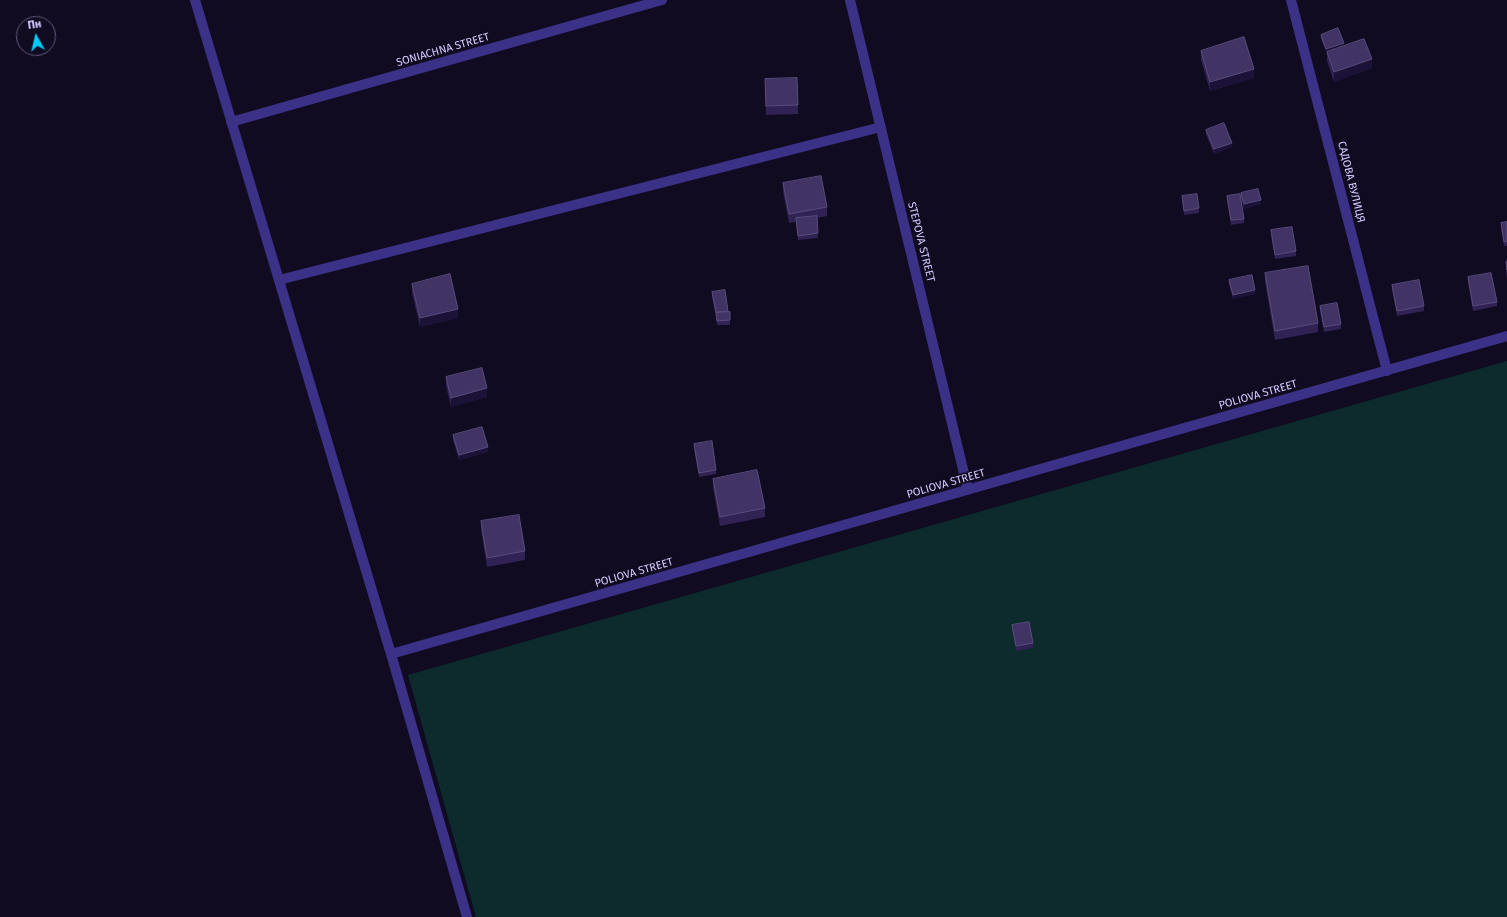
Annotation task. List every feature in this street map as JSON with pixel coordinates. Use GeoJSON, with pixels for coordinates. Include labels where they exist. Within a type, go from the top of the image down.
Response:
{"type":"FeatureCollection","features":[{"type":"Feature","properties":{"kind":"street"},"geometry":{"type":"LineString","coordinates":[[195,0],[391,654],[467,917]]}},
{"type":"Feature","properties":{"kind":"street","name":"SONIACHNA STREET"},"geometry":{"type":"LineString","coordinates":[[231,122],[662,0]]}},
{"type":"Feature","properties":{"kind":"street","name":"STEPOVA STREET"},"geometry":{"type":"LineString","coordinates":[[850,0],[968,490]]}},
{"type":"Feature","properties":{"kind":"street","name":"САДОВА ВУЛИЦЯ"},"geometry":{"type":"LineString","coordinates":[[1291,0],[1387,371]]}},
{"type":"Feature","properties":{"kind":"street"},"geometry":{"type":"LineString","coordinates":[[279,280],[880,127]]}},
{"type":"Feature","properties":{"kind":"street","name":"POLIOVA STREET"},"geometry":{"type":"LineString","coordinates":[[391,654],[1507,336]]}},
{"type":"Feature","properties":{"kind":"green space"},"geometry":{"type":"Polygon","coordinates":[[[1507,361],[1507,917],[476,917],[408,675],[1507,361]]]}},
{"type":"Feature","properties":{"kind":"building"},"geometry":{"type":"Polygon","coordinates":[[[1338,28],[1344,43],[1326,49],[1321,35],[1338,28]]]}},
{"type":"Feature","properties":{"kind":"building"},"geometry":{"type":"Polygon","coordinates":[[[1244,37],[1254,69],[1210,82],[1201,51],[1244,37]]]}},
{"type":"Feature","properties":{"kind":"building"},"geometry":{"type":"Polygon","coordinates":[[[1364,39],[1372,59],[1334,72],[1327,52],[1364,39]]]}},
{"type":"Feature","properties":{"kind":"building"},"geometry":{"type":"Polygon","coordinates":[[[797,78],[798,105],[766,106],[765,79],[797,78]]]}},
{"type":"Feature","properties":{"kind":"building"},"geometry":{"type":"Polygon","coordinates":[[[1224,123],[1232,143],[1214,149],[1206,130],[1224,123]]]}},
{"type":"Feature","properties":{"kind":"building"},"geometry":{"type":"Polygon","coordinates":[[[821,176],[827,207],[789,214],[783,183],[821,176]]]}},
{"type":"Feature","properties":{"kind":"building"},"geometry":{"type":"Polygon","coordinates":[[[1258,189],[1261,200],[1244,204],[1241,193],[1258,189]]]}},
{"type":"Feature","properties":{"kind":"building"},"geometry":{"type":"Polygon","coordinates":[[[1197,194],[1199,208],[1184,211],[1182,196],[1197,194]]]}},
{"type":"Feature","properties":{"kind":"building"},"geometry":{"type":"Polygon","coordinates":[[[1240,194],[1244,219],[1231,220],[1227,196],[1240,194]]]}},
{"type":"Feature","properties":{"kind":"building"},"geometry":{"type":"Polygon","coordinates":[[[817,216],[818,233],[798,236],[796,218],[817,216]]]}},
{"type":"Feature","properties":{"kind":"building"},"geometry":{"type":"Polygon","coordinates":[[[1507,222],[1507,241],[1504,242],[1501,223],[1507,222]]]}},
{"type":"Feature","properties":{"kind":"building"},"geometry":{"type":"Polygon","coordinates":[[[1292,227],[1296,251],[1275,255],[1271,230],[1292,227]]]}},
{"type":"Feature","properties":{"kind":"building"},"geometry":{"type":"Polygon","coordinates":[[[1308,266],[1318,323],[1275,331],[1265,273],[1308,266]]]}},
{"type":"Feature","properties":{"kind":"building"},"geometry":{"type":"Polygon","coordinates":[[[1491,273],[1497,302],[1473,306],[1468,277],[1491,273]]]}},
{"type":"Feature","properties":{"kind":"building"},"geometry":{"type":"Polygon","coordinates":[[[450,274],[458,309],[420,318],[412,284],[450,274]]]}},
{"type":"Feature","properties":{"kind":"building"},"geometry":{"type":"Polygon","coordinates":[[[1252,275],[1255,290],[1233,295],[1229,280],[1252,275]]]}},
{"type":"Feature","properties":{"kind":"building"},"geometry":{"type":"Polygon","coordinates":[[[1419,280],[1424,306],[1397,311],[1392,285],[1419,280]]]}},
{"type":"Feature","properties":{"kind":"building"},"geometry":{"type":"Polygon","coordinates":[[[725,290],[728,311],[716,312],[712,292],[725,290]]]}},
{"type":"Feature","properties":{"kind":"building"},"geometry":{"type":"Polygon","coordinates":[[[1337,303],[1341,324],[1324,327],[1320,306],[1337,303]]]}},
{"type":"Feature","properties":{"kind":"building"},"geometry":{"type":"Polygon","coordinates":[[[730,312],[730,320],[717,321],[716,313],[730,312]]]}},
{"type":"Feature","properties":{"kind":"building"},"geometry":{"type":"Polygon","coordinates":[[[482,368],[487,388],[451,398],[446,377],[482,368]]]}},
{"type":"Feature","properties":{"kind":"building"},"geometry":{"type":"Polygon","coordinates":[[[482,427],[488,447],[459,455],[453,435],[482,427]]]}},
{"type":"Feature","properties":{"kind":"building"},"geometry":{"type":"Polygon","coordinates":[[[712,441],[716,470],[699,473],[694,444],[712,441]]]}},
{"type":"Feature","properties":{"kind":"building"},"geometry":{"type":"Polygon","coordinates":[[[757,470],[765,508],[720,517],[713,479],[757,470]]]}},
{"type":"Feature","properties":{"kind":"building"},"geometry":{"type":"Polygon","coordinates":[[[519,515],[525,551],[487,558],[481,521],[519,515]]]}},
{"type":"Feature","properties":{"kind":"building"},"geometry":{"type":"Polygon","coordinates":[[[1029,622],[1033,643],[1016,646],[1012,625],[1029,622]]]}}]}
